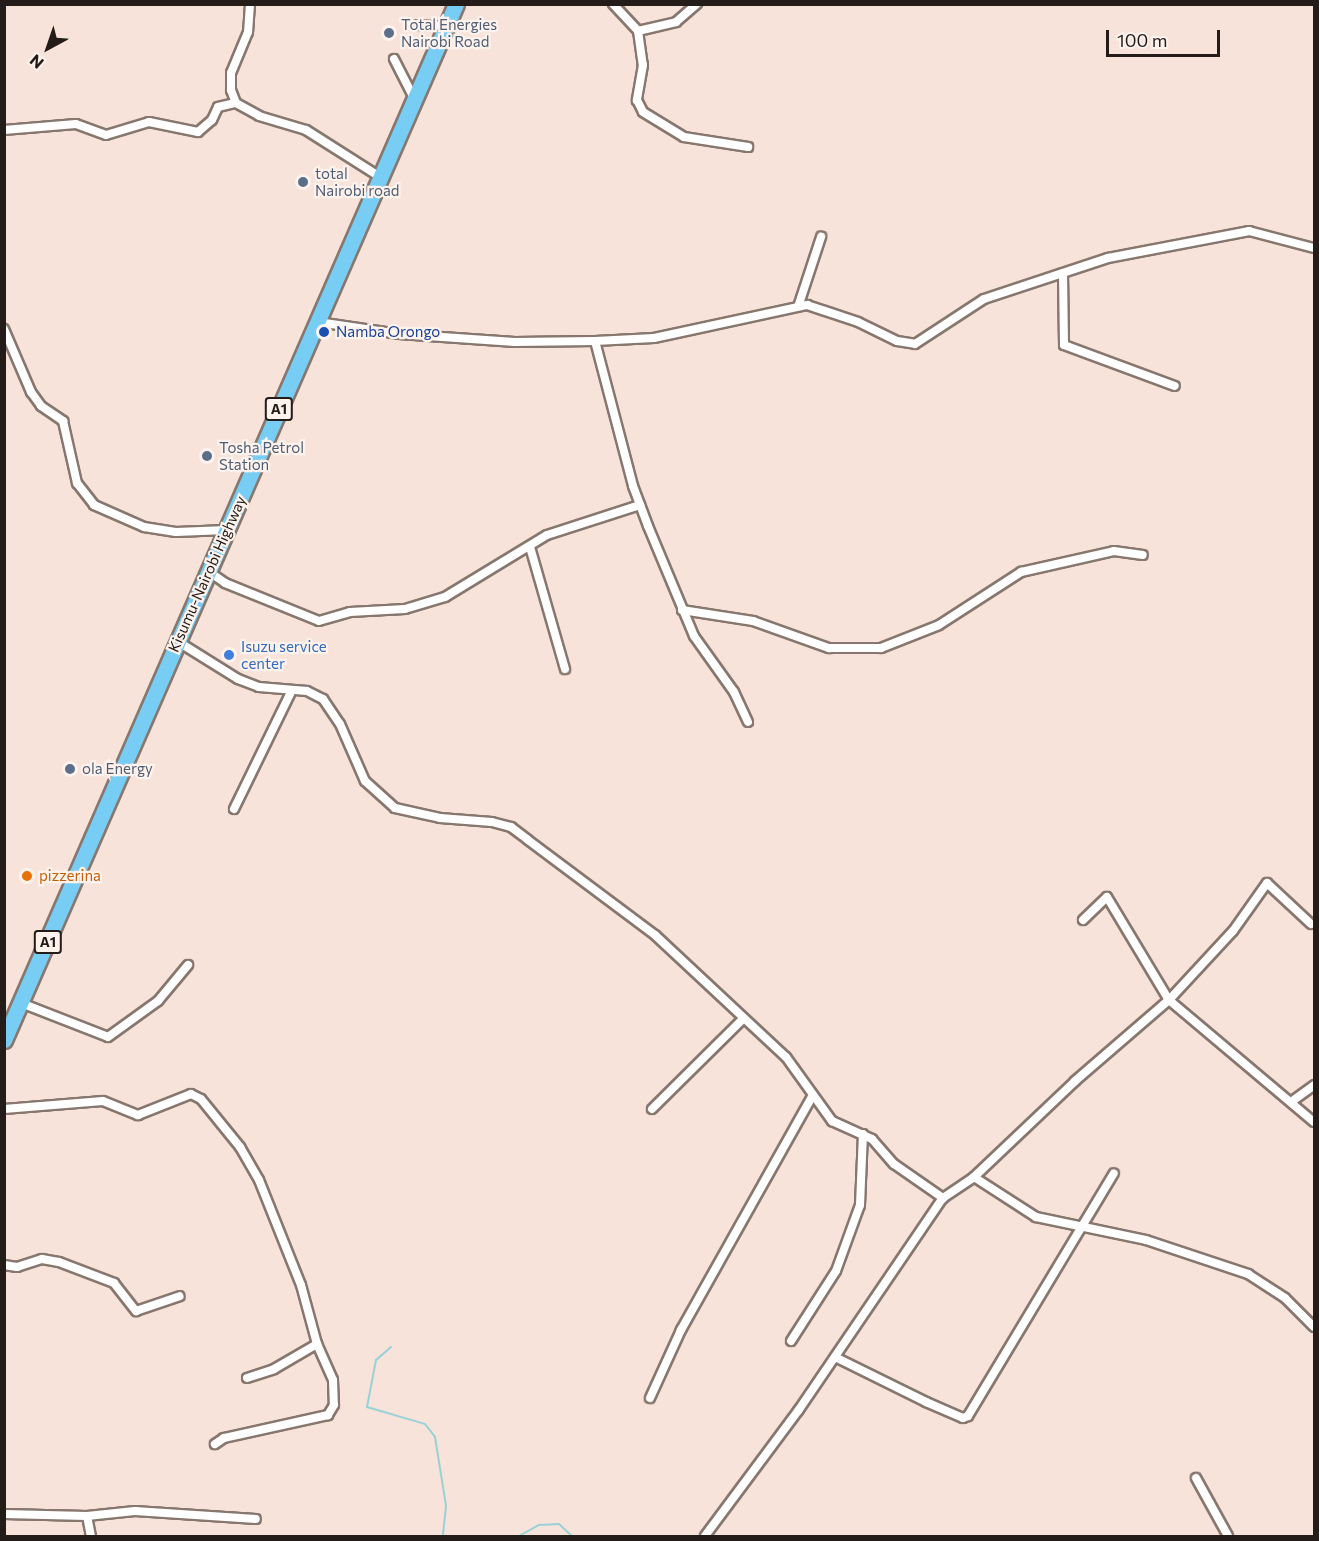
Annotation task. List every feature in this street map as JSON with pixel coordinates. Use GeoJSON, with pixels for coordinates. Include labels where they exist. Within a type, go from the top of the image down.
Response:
{"type":"FeatureCollection","features":[{"type":"Feature","properties":{"kind":"highway","name":"Kisumu-Nairobi Highway"},"geometry":{"type":"LineString","coordinates":[[91,844],[177,641],[456,4]]}},
{"type":"Feature","properties":{"kind":"highway","name":"A1"},"geometry":{"type":"LineString","coordinates":[[4,1040],[14,1010],[91,844]]}},
{"type":"Feature","properties":{"kind":"street"},"geometry":{"type":"LineString","coordinates":[[250,4],[248,32],[231,73],[231,90],[236,103],[259,116],[306,130],[380,177]]}},
{"type":"Feature","properties":{"kind":"street"},"geometry":{"type":"LineString","coordinates":[[613,4],[638,31],[643,65],[637,100],[643,112],[684,137],[748,147]]}},
{"type":"Feature","properties":{"kind":"street"},"geometry":{"type":"LineString","coordinates":[[638,31],[676,22],[696,4]]}},
{"type":"Feature","properties":{"kind":"street"},"geometry":{"type":"LineString","coordinates":[[418,25],[446,27]]}},
{"type":"Feature","properties":{"kind":"street"},"geometry":{"type":"LineString","coordinates":[[394,59],[415,98]]}},
{"type":"Feature","properties":{"kind":"street"},"geometry":{"type":"LineString","coordinates":[[4,130],[76,124],[106,135],[149,122],[198,132],[212,120],[218,107],[236,103]]}},
{"type":"Feature","properties":{"kind":"street"},"geometry":{"type":"LineString","coordinates":[[318,322],[399,334],[515,342],[654,338],[724,325],[799,304],[817,307],[897,341],[915,344],[984,300],[1130,252],[1203,242],[1249,231],[1314,248]]}},
{"type":"Feature","properties":{"kind":"street"},"geometry":{"type":"LineString","coordinates":[[799,304],[821,237]]}},
{"type":"Feature","properties":{"kind":"street"},"geometry":{"type":"LineString","coordinates":[[1063,273],[1064,345],[1175,386]]}},
{"type":"Feature","properties":{"kind":"street"},"geometry":{"type":"LineString","coordinates":[[4,329],[31,392],[41,406],[63,421],[77,483],[94,505],[144,527],[176,532],[227,530]]}},
{"type":"Feature","properties":{"kind":"street"},"geometry":{"type":"LineString","coordinates":[[595,340],[640,505],[682,610],[748,722]]}},
{"type":"Feature","properties":{"kind":"street"},"geometry":{"type":"LineString","coordinates":[[208,571],[225,583],[303,617],[328,621],[350,612],[386,612],[427,604],[530,547],[547,535],[640,505]]}},
{"type":"Feature","properties":{"kind":"street"},"geometry":{"type":"LineString","coordinates":[[530,547],[565,669]]}},
{"type":"Feature","properties":{"kind":"street"},"geometry":{"type":"LineString","coordinates":[[682,610],[753,621],[829,648],[881,648],[939,625],[1021,572],[1114,551],[1143,555]]}},
{"type":"Feature","properties":{"kind":"street"},"geometry":{"type":"LineString","coordinates":[[177,641],[238,679],[260,687],[314,694],[330,706],[355,764],[377,796],[412,812],[492,822],[511,827],[640,922],[786,1057],[812,1098],[832,1121],[863,1134],[910,1178],[944,1198]]}},
{"type":"Feature","properties":{"kind":"street"},"geometry":{"type":"LineString","coordinates":[[234,809],[292,690]]}},
{"type":"Feature","properties":{"kind":"street"},"geometry":{"type":"LineString","coordinates":[[705,1536],[835,1357],[944,1198],[974,1177],[1168,1000],[1233,931],[1267,883],[1311,924]]}},
{"type":"Feature","properties":{"kind":"street"},"geometry":{"type":"LineString","coordinates":[[1083,921],[1107,897],[1168,1000],[1314,1122]]}},
{"type":"Feature","properties":{"kind":"street"},"geometry":{"type":"LineString","coordinates":[[14,1010],[108,1037],[158,1001],[188,965]]}},
{"type":"Feature","properties":{"kind":"street"},"geometry":{"type":"LineString","coordinates":[[652,1109],[743,1019]]}},
{"type":"Feature","properties":{"kind":"street"},"geometry":{"type":"LineString","coordinates":[[1291,1102],[1314,1085]]}},
{"type":"Feature","properties":{"kind":"street"},"geometry":{"type":"LineString","coordinates":[[4,1109],[103,1101],[138,1115],[188,1094],[196,1095],[240,1147],[259,1180],[301,1285],[317,1344],[335,1390],[331,1413],[224,1438],[214,1444]]}},
{"type":"Feature","properties":{"kind":"street"},"geometry":{"type":"LineString","coordinates":[[650,1398],[681,1330],[812,1098]]}},
{"type":"Feature","properties":{"kind":"street"},"geometry":{"type":"LineString","coordinates":[[791,1341],[836,1271],[860,1205],[863,1134]]}},
{"type":"Feature","properties":{"kind":"street"},"geometry":{"type":"LineString","coordinates":[[835,1357],[963,1418],[1069,1252],[1079,1228],[1114,1173]]}},
{"type":"Feature","properties":{"kind":"street"},"geometry":{"type":"LineString","coordinates":[[974,1177],[1036,1217],[1079,1228],[1146,1240],[1248,1274],[1285,1298],[1314,1327]]}},
{"type":"Feature","properties":{"kind":"street"},"geometry":{"type":"LineString","coordinates":[[4,1265],[17,1267],[42,1259],[59,1262],[114,1283],[136,1311],[180,1296]]}},
{"type":"Feature","properties":{"kind":"street"},"geometry":{"type":"LineString","coordinates":[[247,1378],[274,1369],[317,1344]]}},
{"type":"Feature","properties":{"kind":"street"},"geometry":{"type":"LineString","coordinates":[[1196,1478],[1228,1536]]}},
{"type":"Feature","properties":{"kind":"street"},"geometry":{"type":"LineString","coordinates":[[4,1514],[87,1516],[135,1511],[256,1519]]}},
{"type":"Feature","properties":{"kind":"street"},"geometry":{"type":"LineString","coordinates":[[87,1516],[91,1536]]}},
{"type":"Feature","properties":{"kind":"waterway"},"geometry":{"type":"LineString","coordinates":[[391,1347],[376,1360],[367,1407],[425,1424],[435,1437],[446,1506],[443,1536]]}},
{"type":"Feature","properties":{"kind":"waterway"},"geometry":{"type":"LineString","coordinates":[[519,1536],[539,1525],[559,1524],[572,1536]]}},
{"type":"Feature","properties":{"kind":"place","name":"Total Energies Nairobi Road"},"geometry":{"type":"Point","coordinates":[389,33]}},
{"type":"Feature","properties":{"kind":"place","name":"total Nairobi road"},"geometry":{"type":"Point","coordinates":[303,182]}},
{"type":"Feature","properties":{"kind":"place","name":"Namba Orongo"},"geometry":{"type":"Point","coordinates":[324,332]}},
{"type":"Feature","properties":{"kind":"place","name":"Tosha Petrol Station"},"geometry":{"type":"Point","coordinates":[207,456]}},
{"type":"Feature","properties":{"kind":"place","name":"Isuzu service center"},"geometry":{"type":"Point","coordinates":[229,655]}},
{"type":"Feature","properties":{"kind":"place","name":"ola Energy"},"geometry":{"type":"Point","coordinates":[70,769]}},
{"type":"Feature","properties":{"kind":"place","name":"pizzerina"},"geometry":{"type":"Point","coordinates":[27,876]}}]}
